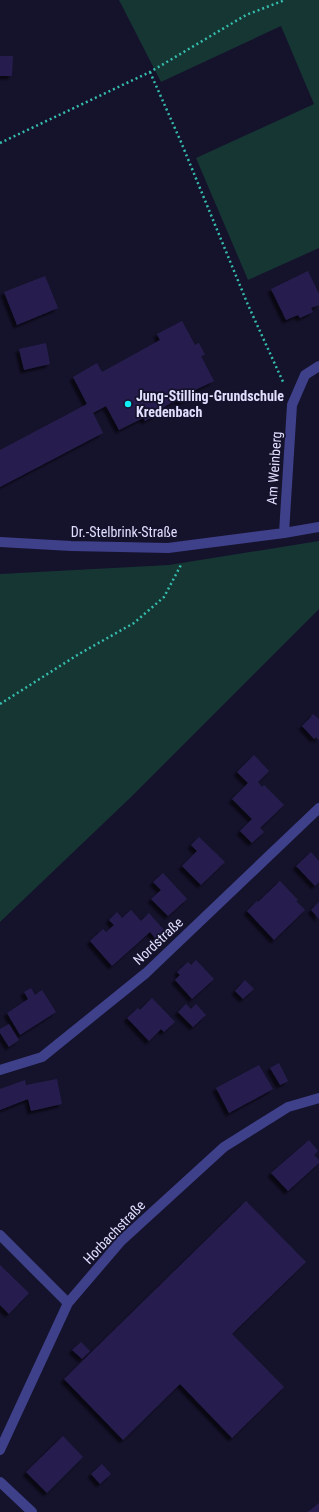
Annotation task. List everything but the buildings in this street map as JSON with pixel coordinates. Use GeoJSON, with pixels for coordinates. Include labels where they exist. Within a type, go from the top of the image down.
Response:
{"type":"FeatureCollection","features":[{"type":"Feature","properties":{"kind":"street","name":"Am Weinberg"},"geometry":{"type":"LineString","coordinates":[[284,533],[292,405],[305,375],[319,366]]}},
{"type":"Feature","properties":{"kind":"street","name":"Dr.-Stelbrink-Straße"},"geometry":{"type":"LineString","coordinates":[[0,542],[78,546],[168,548],[284,533],[319,526]]}},
{"type":"Feature","properties":{"kind":"street","name":"Nordstraße"},"geometry":{"type":"LineString","coordinates":[[0,1070],[42,1057],[146,973],[319,808]]}},
{"type":"Feature","properties":{"kind":"street","name":"Horbachstraße"},"geometry":{"type":"LineString","coordinates":[[0,1450],[68,1303],[121,1241],[224,1146],[288,1108],[319,1098]]}},
{"type":"Feature","properties":{"kind":"street"},"geometry":{"type":"LineString","coordinates":[[0,1234],[68,1303]]}},
{"type":"Feature","properties":{"kind":"street"},"geometry":{"type":"LineString","coordinates":[[0,1482],[32,1512]]}},
{"type":"Feature","properties":{"kind":"path"},"geometry":{"type":"LineString","coordinates":[[0,143],[150,72],[246,15],[285,0]]}},
{"type":"Feature","properties":{"kind":"path"},"geometry":{"type":"LineString","coordinates":[[150,72],[181,142],[248,305],[292,405]]}},
{"type":"Feature","properties":{"kind":"path"},"geometry":{"type":"LineString","coordinates":[[0,704],[80,654],[134,623],[164,597],[192,545]]}},
{"type":"Feature","properties":{"kind":"green space"},"geometry":{"type":"Polygon","coordinates":[[[119,0],[319,0],[319,248],[248,280],[196,158],[314,104],[281,26],[161,82],[119,0]]]}},
{"type":"Feature","properties":{"kind":"green space"},"geometry":{"type":"Polygon","coordinates":[[[319,541],[319,609],[130,798],[0,922],[0,574],[169,565],[319,541]]]}},
{"type":"Feature","properties":{"kind":"place","name":"Jung-Stilling-Grundschule Kredenbach"},"geometry":{"type":"Point","coordinates":[128,404]}}]}
